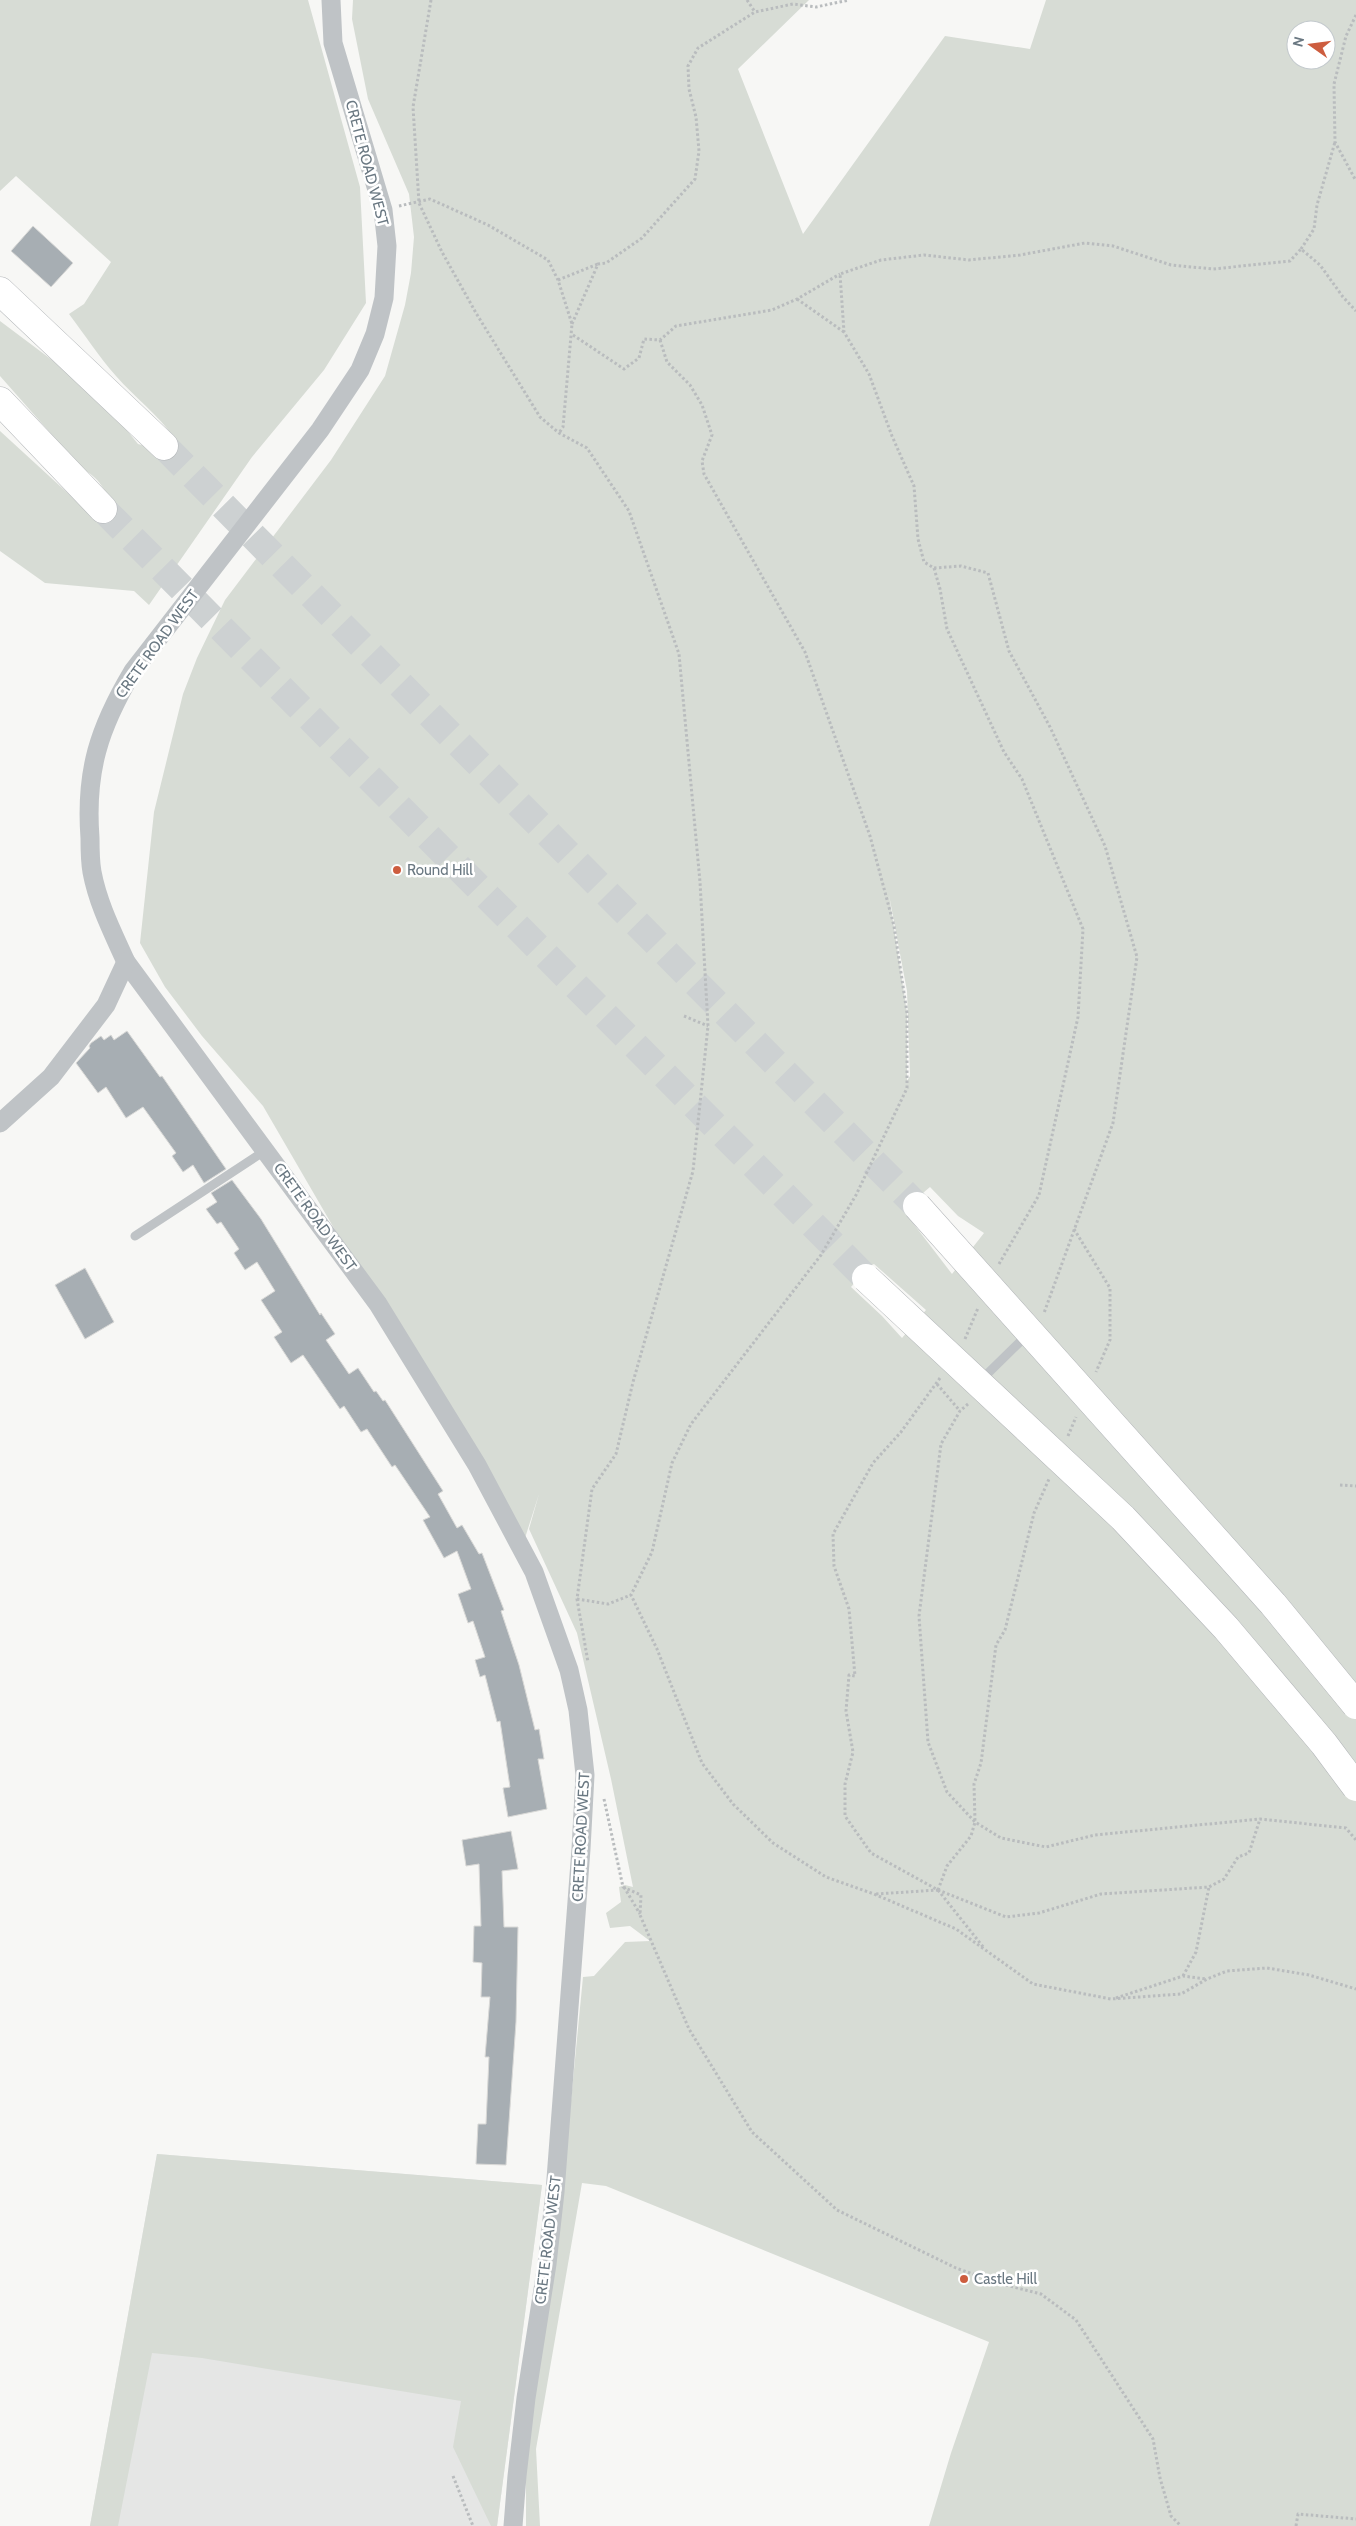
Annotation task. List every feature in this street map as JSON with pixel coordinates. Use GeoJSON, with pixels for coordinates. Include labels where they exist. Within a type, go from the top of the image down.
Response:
{"type":"FeatureCollection","features":[{"type":"Feature","properties":{"kind":"highway"},"geometry":{"type":"LineString","coordinates":[[0,292],[164,446]]}},
{"type":"Feature","properties":{"kind":"highway"},"geometry":{"type":"LineString","coordinates":[[0,401],[103,509]]}},
{"type":"Feature","properties":{"kind":"highway"},"geometry":{"type":"LineString","coordinates":[[917,1206],[1035,1326],[1274,1604],[1356,1705]]}},
{"type":"Feature","properties":{"kind":"highway"},"geometry":{"type":"LineString","coordinates":[[866,1278],[977,1390],[1123,1518],[1226,1628],[1324,1744],[1356,1787]]}},
{"type":"Feature","properties":{"kind":"street","name":"CRETE ROAD WEST"},"geometry":{"type":"LineString","coordinates":[[330,0],[333,44],[383,210],[388,246],[384,298],[375,334],[360,370],[320,430],[133,671],[113,704],[99,739],[91,773],[88,809],[92,872],[106,918],[126,962],[378,1304],[477,1465],[534,1572],[569,1670],[578,1710],[585,1784],[577,1921],[556,2192],[524,2418],[513,2526]]}},
{"type":"Feature","properties":{"kind":"street"},"geometry":{"type":"LineString","coordinates":[[0,1123],[50,1077],[106,1004],[126,962]]}},
{"type":"Feature","properties":{"kind":"lane"},"geometry":{"type":"LineString","coordinates":[[135,1236],[266,1150]]}},
{"type":"Feature","properties":{"kind":"lane"},"geometry":{"type":"LineString","coordinates":[[977,1390],[1035,1326]]}},
{"type":"Feature","properties":{"kind":"path"},"geometry":{"type":"LineString","coordinates":[[431,0],[413,107],[419,203],[442,252],[540,417],[559,433],[587,448],[629,511],[679,654],[700,882],[708,1026],[693,1171],[633,1382],[616,1454],[592,1489],[577,1599],[589,1671]]}},
{"type":"Feature","properties":{"kind":"path"},"geometry":{"type":"LineString","coordinates":[[747,0],[755,12]]}},
{"type":"Feature","properties":{"kind":"path"},"geometry":{"type":"LineString","coordinates":[[558,280],[598,264],[606,263],[642,238],[695,179],[699,151],[696,117],[689,89],[688,66],[698,48],[755,12],[793,4],[816,7],[850,0]]}},
{"type":"Feature","properties":{"kind":"path"},"geometry":{"type":"LineString","coordinates":[[573,335],[624,369],[639,358],[644,339],[660,340],[676,326],[772,310],[797,299],[840,274],[881,260],[924,255],[969,260],[1020,255],[1085,243],[1113,246],[1171,265],[1213,270],[1290,261],[1301,249],[1314,229],[1317,205],[1336,142],[1334,84],[1346,36],[1356,14]]}},
{"type":"Feature","properties":{"kind":"path"},"geometry":{"type":"LineString","coordinates":[[1336,142],[1356,181]]}},
{"type":"Feature","properties":{"kind":"path"},"geometry":{"type":"LineString","coordinates":[[403,205],[419,203],[430,199],[488,225],[548,260],[558,280],[572,324],[573,335],[563,427],[559,433]]}},
{"type":"Feature","properties":{"kind":"path"},"geometry":{"type":"LineString","coordinates":[[1301,249],[1320,265],[1343,297],[1356,311]]}},
{"type":"Feature","properties":{"kind":"path"},"geometry":{"type":"LineString","coordinates":[[572,324],[598,264]]}},
{"type":"Feature","properties":{"kind":"path"},"geometry":{"type":"LineString","coordinates":[[840,274],[844,332]]}},
{"type":"Feature","properties":{"kind":"path"},"geometry":{"type":"LineString","coordinates":[[797,299],[844,332],[869,374],[892,436],[914,486],[918,539],[924,562],[934,568],[961,566],[988,573],[1009,652],[1050,727],[1105,846],[1137,957],[1113,1123],[1074,1229],[1035,1326]]}},
{"type":"Feature","properties":{"kind":"path"},"geometry":{"type":"LineString","coordinates":[[577,1599],[608,1604],[631,1595],[652,1552],[672,1463],[691,1424],[821,1255],[856,1195],[907,1088],[907,1013],[894,926],[870,836],[805,652],[704,474],[702,460],[712,435],[702,405],[690,385],[667,362],[660,340]]}},
{"type":"Feature","properties":{"kind":"path"},"geometry":{"type":"LineString","coordinates":[[934,568],[947,629],[1004,752],[1022,779],[1083,929],[1078,1017],[1039,1195],[996,1270]]}},
{"type":"Feature","properties":{"kind":"path"},"geometry":{"type":"LineString","coordinates":[[684,1016],[708,1026]]}},
{"type":"Feature","properties":{"kind":"path"},"geometry":{"type":"LineString","coordinates":[[1074,1229],[1110,1288],[1110,1340],[1094,1376]]}},
{"type":"Feature","properties":{"kind":"path"},"geometry":{"type":"LineString","coordinates":[[962,1345],[980,1303]]}},
{"type":"Feature","properties":{"kind":"path"},"geometry":{"type":"LineString","coordinates":[[942,1376],[901,1432],[873,1463],[833,1534],[834,1566],[850,1617],[855,1676],[849,1675],[846,1711],[853,1752],[845,1784],[845,1816],[871,1853],[938,1890],[1006,1917],[1039,1913],[1101,1894],[1209,1887],[1224,1879],[1238,1857],[1249,1852],[1260,1819]]}},
{"type":"Feature","properties":{"kind":"path"},"geometry":{"type":"LineString","coordinates":[[937,1384],[960,1411]]}},
{"type":"Feature","properties":{"kind":"path"},"geometry":{"type":"LineString","coordinates":[[977,1390],[960,1411],[941,1444],[919,1616],[928,1742],[947,1792],[975,1822],[1001,1838],[1046,1847],[1095,1835],[1260,1819],[1346,1828],[1356,1840]]}},
{"type":"Feature","properties":{"kind":"path"},"geometry":{"type":"LineString","coordinates":[[1066,1440],[1078,1413]]}},
{"type":"Feature","properties":{"kind":"path"},"geometry":{"type":"LineString","coordinates":[[938,1890],[947,1866],[972,1836],[975,1822],[974,1784],[981,1763],[996,1645],[1006,1630],[1034,1513],[1050,1477]]}},
{"type":"Feature","properties":{"kind":"path"},"geometry":{"type":"LineString","coordinates":[[1340,1485],[1356,1486]]}},
{"type":"Feature","properties":{"kind":"path"},"geometry":{"type":"LineString","coordinates":[[631,1595],[657,1649],[702,1763],[733,1804],[773,1843],[826,1877],[874,1894],[956,1929],[1033,1984],[1111,1999],[1181,1994],[1207,1979],[1227,1971],[1267,1968],[1309,1975],[1356,1989]]}},
{"type":"Feature","properties":{"kind":"path"},"geometry":{"type":"LineString","coordinates":[[603,1790],[605,1809],[614,1839],[623,1887],[640,1915],[689,2028],[752,2132],[837,2210],[956,2268],[998,2283],[1041,2294],[1076,2320],[1153,2439],[1160,2478],[1171,2516],[1181,2526]]}},
{"type":"Feature","properties":{"kind":"path"},"geometry":{"type":"LineString","coordinates":[[623,1887],[641,1895],[640,1915]]}},
{"type":"Feature","properties":{"kind":"path"},"geometry":{"type":"LineString","coordinates":[[1183,1976],[1196,1952],[1209,1887]]}},
{"type":"Feature","properties":{"kind":"path"},"geometry":{"type":"LineString","coordinates":[[874,1894],[938,1890]]}},
{"type":"Feature","properties":{"kind":"path"},"geometry":{"type":"LineString","coordinates":[[938,1890],[988,1953]]}},
{"type":"Feature","properties":{"kind":"path"},"geometry":{"type":"LineString","coordinates":[[1111,1999],[1183,1976],[1207,1979]]}},
{"type":"Feature","properties":{"kind":"path"},"geometry":{"type":"LineString","coordinates":[[453,2476],[473,2526]]}},
{"type":"Feature","properties":{"kind":"path"},"geometry":{"type":"LineString","coordinates":[[1297,2524],[1298,2514],[1356,2519]]}},
{"type":"Feature","properties":{"kind":"shaded area"},"geometry":{"type":"Polygon","coordinates":[[[0,0],[308,0],[360,187],[366,303],[324,370],[252,457],[149,605],[134,591],[45,583],[0,551],[0,431],[84,508],[113,507],[97,480],[82,469],[0,376],[0,321],[76,378],[127,426],[125,428],[138,444],[152,448],[174,438],[161,421],[110,369],[69,314],[84,304],[111,262],[16,176],[0,191],[0,0]]]}},
{"type":"Feature","properties":{"kind":"shaded area"},"geometry":{"type":"Polygon","coordinates":[[[353,0],[809,0],[738,69],[803,234],[945,36],[1030,49],[1046,0],[1356,0],[1356,2526],[929,2526],[951,2453],[989,2342],[606,2186],[582,2183],[536,2449],[540,2526],[526,2526],[526,2460],[560,2214],[583,1977],[594,1976],[625,1942],[650,1941],[630,1926],[610,1928],[606,1913],[621,1902],[619,1887],[625,1885],[633,1887],[611,1779],[577,1633],[529,1529],[539,1494],[525,1538],[418,1355],[335,1230],[263,1106],[202,1036],[165,987],[140,943],[154,812],[183,694],[197,658],[225,600],[331,460],[385,376],[405,305],[411,273],[414,237],[409,194],[368,99],[352,19],[353,0]],[[889,895],[907,1013],[907,1081],[910,1076],[907,991],[889,895]],[[930,1187],[903,1210],[952,1274],[984,1233],[958,1216],[930,1187]],[[874,1264],[851,1287],[902,1338],[926,1310],[874,1264]]]}},
{"type":"Feature","properties":{"kind":"shaded area"},"geometry":{"type":"Polygon","coordinates":[[[157,2154],[542,2185],[497,2526],[90,2526],[157,2154]]]}},
{"type":"Feature","properties":{"kind":"shaded area"},"geometry":{"type":"Polygon","coordinates":[[[157,2154],[542,2185],[497,2526],[491,2526],[453,2447],[461,2401],[202,2358],[152,2353],[118,2526],[90,2526],[157,2154]]]}},
{"type":"Feature","properties":{"kind":"building"},"geometry":{"type":"Polygon","coordinates":[[[33,226],[73,263],[51,287],[11,251],[33,226]]]}},
{"type":"Feature","properties":{"kind":"building"},"geometry":{"type":"Polygon","coordinates":[[[127,1031],[160,1077],[162,1076],[226,1169],[204,1183],[193,1165],[183,1172],[172,1156],[176,1153],[143,1107],[126,1118],[106,1087],[98,1093],[76,1063],[90,1048],[91,1043],[101,1036],[104,1040],[111,1035],[114,1040],[127,1031]]]}},
{"type":"Feature","properties":{"kind":"building"},"geometry":{"type":"Polygon","coordinates":[[[232,1180],[261,1219],[320,1315],[321,1313],[335,1334],[326,1340],[349,1374],[358,1368],[374,1392],[376,1391],[383,1401],[385,1400],[443,1491],[438,1494],[457,1528],[462,1525],[479,1554],[482,1553],[504,1610],[501,1611],[519,1665],[535,1730],[539,1729],[544,1759],[538,1759],[547,1809],[508,1817],[503,1788],[510,1787],[500,1721],[497,1722],[485,1675],[480,1677],[475,1660],[485,1657],[473,1621],[468,1623],[458,1594],[471,1589],[457,1551],[444,1558],[423,1520],[430,1517],[395,1465],[392,1467],[367,1429],[361,1432],[344,1406],[340,1409],[303,1355],[291,1363],[274,1337],[282,1332],[261,1300],[275,1291],[257,1262],[245,1270],[234,1253],[239,1249],[221,1222],[217,1224],[206,1209],[217,1202],[211,1193],[232,1180]]]}},
{"type":"Feature","properties":{"kind":"building"},"geometry":{"type":"Polygon","coordinates":[[[85,1268],[114,1322],[85,1339],[55,1285],[85,1268]]]}},
{"type":"Feature","properties":{"kind":"building"},"geometry":{"type":"Polygon","coordinates":[[[511,1831],[518,1869],[502,1871],[504,1927],[518,1927],[516,2022],[506,2165],[476,2164],[478,2124],[486,2124],[489,2057],[485,2057],[490,1997],[481,1997],[482,1963],[473,1962],[474,1926],[481,1926],[479,1864],[466,1866],[462,1840],[511,1831]]]}},
{"type":"Feature","properties":{"kind":"tunnel"},"geometry":{"type":"LineString","coordinates":[[164,446],[917,1206]]}},
{"type":"Feature","properties":{"kind":"tunnel"},"geometry":{"type":"LineString","coordinates":[[103,509],[866,1278]]}},
{"type":"Feature","properties":{"kind":"place","name":"Round Hill"},"geometry":{"type":"Point","coordinates":[397,870]}},
{"type":"Feature","properties":{"kind":"place","name":"Castle Hill"},"geometry":{"type":"Point","coordinates":[964,2279]}}]}
